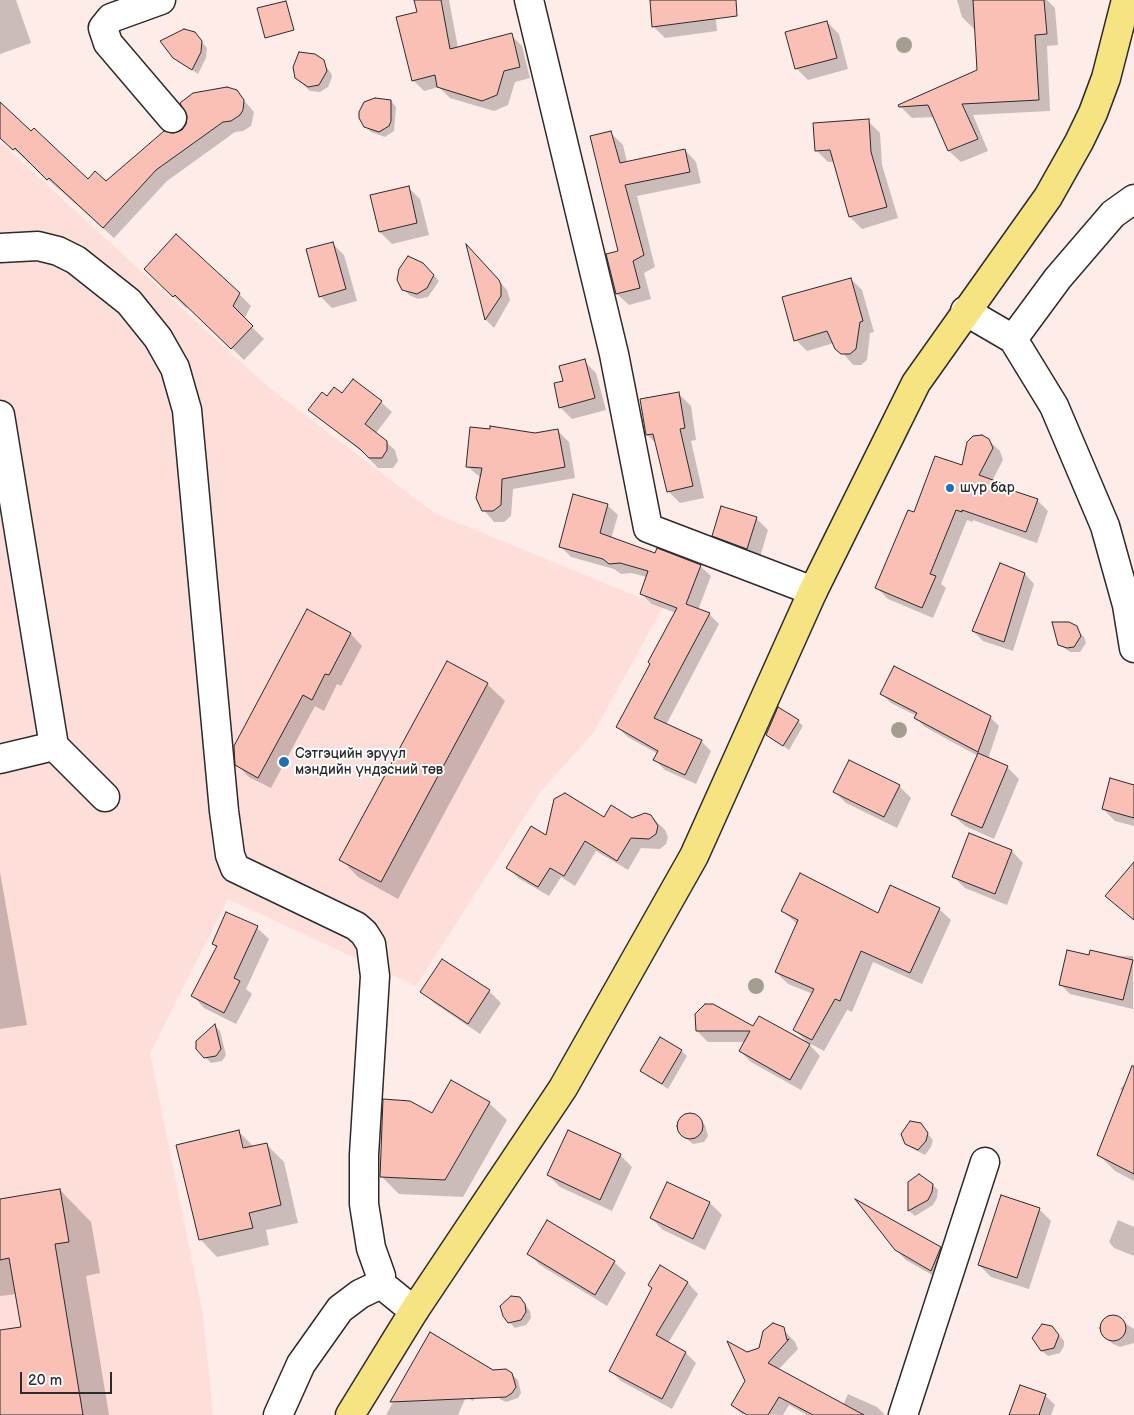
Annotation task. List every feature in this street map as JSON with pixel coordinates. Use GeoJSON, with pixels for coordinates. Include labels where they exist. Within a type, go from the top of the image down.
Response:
{"type":"FeatureCollection","features":[{"type":"Feature","properties":{"kind":"main road"},"geometry":{"type":"LineString","coordinates":[[350,1415],[414,1311],[563,1088],[694,856],[813,591],[916,383],[1048,197],[1079,142],[1093,113],[1106,78],[1126,0]]}},
{"type":"Feature","properties":{"kind":"street"},"geometry":{"type":"LineString","coordinates":[[161,0],[112,18],[103,28],[108,43],[172,118]]}},
{"type":"Feature","properties":{"kind":"street"},"geometry":{"type":"LineString","coordinates":[[529,0],[614,354],[648,528],[813,591]]}},
{"type":"Feature","properties":{"kind":"street"},"geometry":{"type":"LineString","coordinates":[[1014,339],[1058,278],[1113,214],[1134,199]]}},
{"type":"Feature","properties":{"kind":"street"},"geometry":{"type":"LineString","coordinates":[[0,248],[38,246],[58,251],[76,260],[129,302],[158,338],[175,368],[187,417],[224,811],[230,855],[235,868],[356,926],[368,938],[373,950],[374,988],[363,1187],[371,1248],[381,1276],[381,1284]]}},
{"type":"Feature","properties":{"kind":"street"},"geometry":{"type":"LineString","coordinates":[[966,311],[1014,339],[1054,406],[1104,526],[1127,605],[1134,648]]}},
{"type":"Feature","properties":{"kind":"street"},"geometry":{"type":"LineString","coordinates":[[0,415],[54,746],[105,796]]}},
{"type":"Feature","properties":{"kind":"street"},"geometry":{"type":"LineString","coordinates":[[0,759],[54,746]]}},
{"type":"Feature","properties":{"kind":"street"},"geometry":{"type":"LineString","coordinates":[[903,1415],[985,1162]]}},
{"type":"Feature","properties":{"kind":"street"},"geometry":{"type":"LineString","coordinates":[[381,1284],[414,1311]]}},
{"type":"Feature","properties":{"kind":"street"},"geometry":{"type":"LineString","coordinates":[[278,1415],[301,1364],[340,1310],[360,1294],[381,1284]]}},
{"type":"Feature","properties":{"kind":"shaded area","name":"Сэтгэцийн эрүүл мэндийн үндэсний төв"},"geometry":{"type":"Polygon","coordinates":[[[0,142],[267,386],[434,513],[663,607],[594,732],[541,791],[416,986],[228,899],[150,1053],[203,1315],[213,1415],[0,1415],[0,142]]]}},
{"type":"Feature","properties":{"kind":"building"},"geometry":{"type":"Polygon","coordinates":[[[414,0],[441,0],[450,49],[512,33],[520,67],[504,71],[497,95],[482,101],[437,87],[435,75],[412,81],[396,17],[417,12],[414,0]]]}},
{"type":"Feature","properties":{"kind":"building"},"geometry":{"type":"Polygon","coordinates":[[[650,0],[736,0],[737,16],[652,27],[650,0]]]}},
{"type":"Feature","properties":{"kind":"building"},"geometry":{"type":"Polygon","coordinates":[[[973,0],[1044,0],[1047,34],[1035,35],[1039,100],[962,104],[978,139],[948,151],[928,105],[899,107],[898,105],[977,70],[973,0]]]}},
{"type":"Feature","properties":{"kind":"building"},"geometry":{"type":"Polygon","coordinates":[[[286,1],[294,30],[265,38],[257,8],[286,1]]]}},
{"type":"Feature","properties":{"kind":"building"},"geometry":{"type":"Polygon","coordinates":[[[827,21],[837,58],[795,69],[785,32],[827,21]]]}},
{"type":"Feature","properties":{"kind":"building"},"geometry":{"type":"Polygon","coordinates":[[[184,29],[195,32],[202,41],[201,52],[192,70],[173,58],[160,41],[184,29]]]}},
{"type":"Feature","properties":{"kind":"building"},"geometry":{"type":"Polygon","coordinates":[[[299,52],[315,54],[324,60],[327,71],[319,85],[308,87],[295,78],[293,67],[299,52]]]}},
{"type":"Feature","properties":{"kind":"building"},"geometry":{"type":"Polygon","coordinates":[[[227,87],[237,90],[244,100],[243,110],[240,115],[231,121],[223,122],[156,170],[103,228],[49,178],[47,180],[15,148],[13,150],[0,138],[0,102],[31,131],[34,128],[88,179],[95,171],[106,181],[164,131],[174,133],[182,130],[186,124],[187,116],[180,103],[193,93],[227,87]]]}},
{"type":"Feature","properties":{"kind":"building"},"geometry":{"type":"Polygon","coordinates":[[[375,98],[391,100],[391,121],[389,126],[379,132],[364,127],[359,118],[359,112],[364,102],[375,98]]]}},
{"type":"Feature","properties":{"kind":"building"},"geometry":{"type":"Polygon","coordinates":[[[869,119],[871,152],[887,207],[849,217],[830,150],[815,151],[813,123],[869,119]]]}},
{"type":"Feature","properties":{"kind":"building"},"geometry":{"type":"Polygon","coordinates":[[[611,131],[620,163],[685,149],[690,172],[625,185],[644,255],[633,261],[640,288],[616,294],[606,254],[618,251],[590,136],[611,131]]]}},
{"type":"Feature","properties":{"kind":"building"},"geometry":{"type":"Polygon","coordinates":[[[409,186],[417,223],[379,232],[370,195],[409,186]]]}},
{"type":"Feature","properties":{"kind":"building"},"geometry":{"type":"Polygon","coordinates":[[[176,234],[240,293],[233,306],[253,326],[231,349],[175,295],[173,297],[144,269],[176,234]]]}},
{"type":"Feature","properties":{"kind":"building"},"geometry":{"type":"Polygon","coordinates":[[[333,242],[346,289],[319,297],[306,249],[333,242]]]}},
{"type":"Feature","properties":{"kind":"building"},"geometry":{"type":"Polygon","coordinates":[[[466,244],[499,280],[501,285],[501,296],[485,320],[466,244]]]}},
{"type":"Feature","properties":{"kind":"building"},"geometry":{"type":"Polygon","coordinates":[[[408,256],[423,263],[434,275],[427,288],[417,294],[402,290],[397,280],[399,269],[408,256]]]}},
{"type":"Feature","properties":{"kind":"building"},"geometry":{"type":"Polygon","coordinates":[[[851,278],[863,321],[860,322],[856,349],[850,354],[841,354],[835,349],[827,331],[794,341],[782,297],[851,278]]]}},
{"type":"Feature","properties":{"kind":"building"},"geometry":{"type":"Polygon","coordinates":[[[585,359],[595,398],[559,408],[554,383],[563,381],[559,366],[585,359]]]}},
{"type":"Feature","properties":{"kind":"building"},"geometry":{"type":"Polygon","coordinates":[[[353,379],[382,401],[365,424],[387,441],[387,450],[382,458],[369,458],[360,449],[308,410],[322,392],[327,396],[334,387],[342,393],[353,379]]]}},
{"type":"Feature","properties":{"kind":"building"},"geometry":{"type":"Polygon","coordinates":[[[679,392],[685,428],[680,429],[693,486],[667,492],[653,434],[646,435],[640,399],[679,392]]]}},
{"type":"Feature","properties":{"kind":"building"},"geometry":{"type":"Polygon","coordinates":[[[490,426],[535,433],[558,429],[565,467],[502,479],[501,505],[493,511],[482,511],[476,498],[482,468],[466,467],[470,427],[490,429],[490,426]]]}},
{"type":"Feature","properties":{"kind":"building"},"geometry":{"type":"Polygon","coordinates":[[[982,435],[989,439],[993,448],[979,475],[1015,488],[1014,491],[1038,499],[1026,532],[962,510],[962,512],[956,510],[930,574],[936,576],[922,608],[875,588],[908,510],[914,512],[935,456],[962,465],[967,442],[973,436],[982,435]]]}},
{"type":"Feature","properties":{"kind":"building"},"geometry":{"type":"Polygon","coordinates":[[[573,494],[608,504],[600,533],[655,553],[657,548],[701,565],[686,604],[710,613],[654,718],[702,740],[685,775],[653,760],[658,751],[616,727],[650,664],[648,662],[677,608],[640,594],[648,571],[620,563],[609,564],[603,559],[559,547],[573,494]]]}},
{"type":"Feature","properties":{"kind":"building"},"geometry":{"type":"Polygon","coordinates":[[[721,506],[757,517],[747,549],[712,536],[721,506]]]}},
{"type":"Feature","properties":{"kind":"building"},"geometry":{"type":"Polygon","coordinates":[[[1000,563],[1025,573],[1004,642],[972,631],[1000,563]]]}},
{"type":"Feature","properties":{"kind":"building"},"geometry":{"type":"Polygon","coordinates":[[[307,609],[351,633],[329,675],[325,674],[312,700],[303,695],[258,778],[235,765],[234,746],[307,609]]]}},
{"type":"Feature","properties":{"kind":"building"},"geometry":{"type":"Polygon","coordinates":[[[1052,622],[1069,622],[1077,626],[1081,636],[1074,647],[1067,648],[1058,645],[1052,622]]]}},
{"type":"Feature","properties":{"kind":"building"},"geometry":{"type":"Polygon","coordinates":[[[447,661],[488,683],[381,882],[339,860],[447,661]]]}},
{"type":"Feature","properties":{"kind":"building"},"geometry":{"type":"Polygon","coordinates":[[[894,666],[991,716],[978,752],[914,718],[917,713],[880,694],[894,666]]]}},
{"type":"Feature","properties":{"kind":"building"},"geometry":{"type":"Polygon","coordinates":[[[778,707],[799,720],[783,746],[766,735],[778,707]]]}},
{"type":"Feature","properties":{"kind":"building"},"geometry":{"type":"Polygon","coordinates":[[[978,753],[1008,766],[982,828],[951,815],[978,753]]]}},
{"type":"Feature","properties":{"kind":"building"},"geometry":{"type":"Polygon","coordinates":[[[849,760],[900,785],[884,817],[833,792],[849,760]]]}},
{"type":"Feature","properties":{"kind":"building"},"geometry":{"type":"Polygon","coordinates":[[[1110,778],[1134,785],[1134,818],[1102,809],[1110,778]]]}},
{"type":"Feature","properties":{"kind":"building"},"geometry":{"type":"Polygon","coordinates":[[[565,793],[604,817],[611,805],[632,818],[645,813],[651,815],[658,826],[656,834],[649,839],[631,838],[617,861],[585,841],[564,876],[550,868],[538,887],[506,868],[531,826],[546,835],[554,799],[565,793]]]}},
{"type":"Feature","properties":{"kind":"building"},"geometry":{"type":"Polygon","coordinates":[[[969,833],[1012,850],[995,894],[952,877],[969,833]]]}},
{"type":"Feature","properties":{"kind":"building"},"geometry":{"type":"Polygon","coordinates":[[[1134,862],[1134,920],[1105,896],[1134,862]]]}},
{"type":"Feature","properties":{"kind":"building"},"geometry":{"type":"Polygon","coordinates":[[[800,873],[878,913],[890,885],[940,908],[910,973],[861,951],[840,1001],[835,999],[812,1040],[793,1030],[814,989],[775,972],[798,920],[781,911],[800,873]]]}},
{"type":"Feature","properties":{"kind":"building"},"geometry":{"type":"Polygon","coordinates":[[[226,912],[258,926],[234,978],[240,981],[224,1013],[191,996],[217,946],[212,944],[226,912]]]}},
{"type":"Feature","properties":{"kind":"building"},"geometry":{"type":"Polygon","coordinates":[[[1067,950],[1089,955],[1090,950],[1133,960],[1123,1000],[1059,985],[1067,950]]]}},
{"type":"Feature","properties":{"kind":"building"},"geometry":{"type":"Polygon","coordinates":[[[442,959],[490,990],[468,1024],[420,992],[442,959]]]}},
{"type":"Feature","properties":{"kind":"building"},"geometry":{"type":"Polygon","coordinates":[[[705,1004],[713,1004],[753,1026],[759,1016],[810,1044],[790,1080],[739,1051],[750,1031],[696,1031],[695,1014],[705,1004]]]}},
{"type":"Feature","properties":{"kind":"building"},"geometry":{"type":"Polygon","coordinates":[[[215,1024],[221,1049],[216,1056],[204,1058],[196,1049],[196,1041],[215,1024]]]}},
{"type":"Feature","properties":{"kind":"building"},"geometry":{"type":"Polygon","coordinates":[[[660,1037],[682,1050],[662,1084],[640,1071],[660,1037]]]}},
{"type":"Feature","properties":{"kind":"building"},"geometry":{"type":"Polygon","coordinates":[[[1132,1066],[1134,1066],[1134,1174],[1097,1155],[1132,1066]]]}},
{"type":"Feature","properties":{"kind":"building"},"geometry":{"type":"Polygon","coordinates":[[[451,1080],[490,1102],[445,1180],[380,1177],[383,1099],[410,1101],[432,1113],[451,1080]]]}},
{"type":"Feature","properties":{"kind":"building"},"geometry":{"type":"Polygon","coordinates":[[[690,1113],[699,1117],[703,1126],[699,1135],[690,1139],[681,1135],[677,1126],[681,1117],[690,1113]]]}},
{"type":"Feature","properties":{"kind":"building"},"geometry":{"type":"Polygon","coordinates":[[[910,1121],[921,1123],[928,1133],[926,1141],[918,1150],[905,1144],[901,1134],[910,1121]]]}},
{"type":"Feature","properties":{"kind":"building"},"geometry":{"type":"Polygon","coordinates":[[[239,1130],[243,1148],[267,1143],[281,1205],[249,1213],[253,1228],[199,1240],[176,1145],[239,1130]]]}},
{"type":"Feature","properties":{"kind":"building"},"geometry":{"type":"Polygon","coordinates":[[[568,1130],[621,1154],[600,1200],[547,1175],[568,1130]]]}},
{"type":"Feature","properties":{"kind":"building"},"geometry":{"type":"Polygon","coordinates":[[[919,1174],[933,1184],[932,1192],[928,1200],[908,1211],[908,1182],[919,1174]]]}},
{"type":"Feature","properties":{"kind":"building"},"geometry":{"type":"Polygon","coordinates":[[[667,1182],[710,1202],[693,1239],[650,1218],[667,1182]]]}},
{"type":"Feature","properties":{"kind":"building"},"geometry":{"type":"Polygon","coordinates":[[[60,1189],[69,1242],[55,1244],[83,1415],[0,1415],[0,1330],[21,1327],[9,1258],[0,1260],[0,1199],[60,1189]]]}},
{"type":"Feature","properties":{"kind":"building"},"geometry":{"type":"Polygon","coordinates":[[[1001,1195],[1040,1208],[1017,1278],[978,1265],[1001,1195]]]}},
{"type":"Feature","properties":{"kind":"building"},"geometry":{"type":"Polygon","coordinates":[[[855,1199],[941,1247],[931,1271],[895,1250],[855,1199]]]}},
{"type":"Feature","properties":{"kind":"building"},"geometry":{"type":"Polygon","coordinates":[[[547,1220],[615,1261],[595,1295],[527,1254],[547,1220]]]}},
{"type":"Feature","properties":{"kind":"building"},"geometry":{"type":"Polygon","coordinates":[[[660,1265],[688,1282],[656,1335],[686,1352],[662,1399],[609,1371],[652,1288],[648,1285],[660,1265]]]}},
{"type":"Feature","properties":{"kind":"building"},"geometry":{"type":"Polygon","coordinates":[[[511,1296],[520,1297],[525,1304],[526,1312],[521,1320],[508,1323],[503,1316],[500,1306],[511,1296]]]}},
{"type":"Feature","properties":{"kind":"building"},"geometry":{"type":"Polygon","coordinates":[[[1113,1315],[1122,1319],[1126,1328],[1122,1337],[1113,1341],[1104,1337],[1100,1328],[1104,1319],[1113,1315]]]}},
{"type":"Feature","properties":{"kind":"building"},"geometry":{"type":"Polygon","coordinates":[[[773,1323],[784,1327],[787,1340],[789,1339],[768,1363],[864,1415],[813,1415],[779,1397],[768,1415],[747,1415],[731,1405],[745,1381],[727,1341],[747,1352],[759,1348],[763,1331],[773,1323]]]}},
{"type":"Feature","properties":{"kind":"building"},"geometry":{"type":"Polygon","coordinates":[[[1042,1324],[1052,1326],[1059,1335],[1054,1348],[1041,1351],[1032,1338],[1042,1324]]]}},
{"type":"Feature","properties":{"kind":"building"},"geometry":{"type":"Polygon","coordinates":[[[430,1332],[493,1370],[506,1369],[512,1373],[516,1387],[512,1393],[506,1397],[390,1402],[430,1332]]]}},
{"type":"Feature","properties":{"kind":"building"},"geometry":{"type":"Polygon","coordinates":[[[1020,1385],[1046,1394],[1039,1415],[1009,1415],[1020,1385]]]}},
{"type":"Feature","properties":{"kind":"place","name":"шүр бар"},"geometry":{"type":"Point","coordinates":[950,488]}},
{"type":"Feature","properties":{"kind":"place","name":"Сэтгэцийн эрүүл мэндийн үндэсний төв"},"geometry":{"type":"Point","coordinates":[284,762]}}]}
